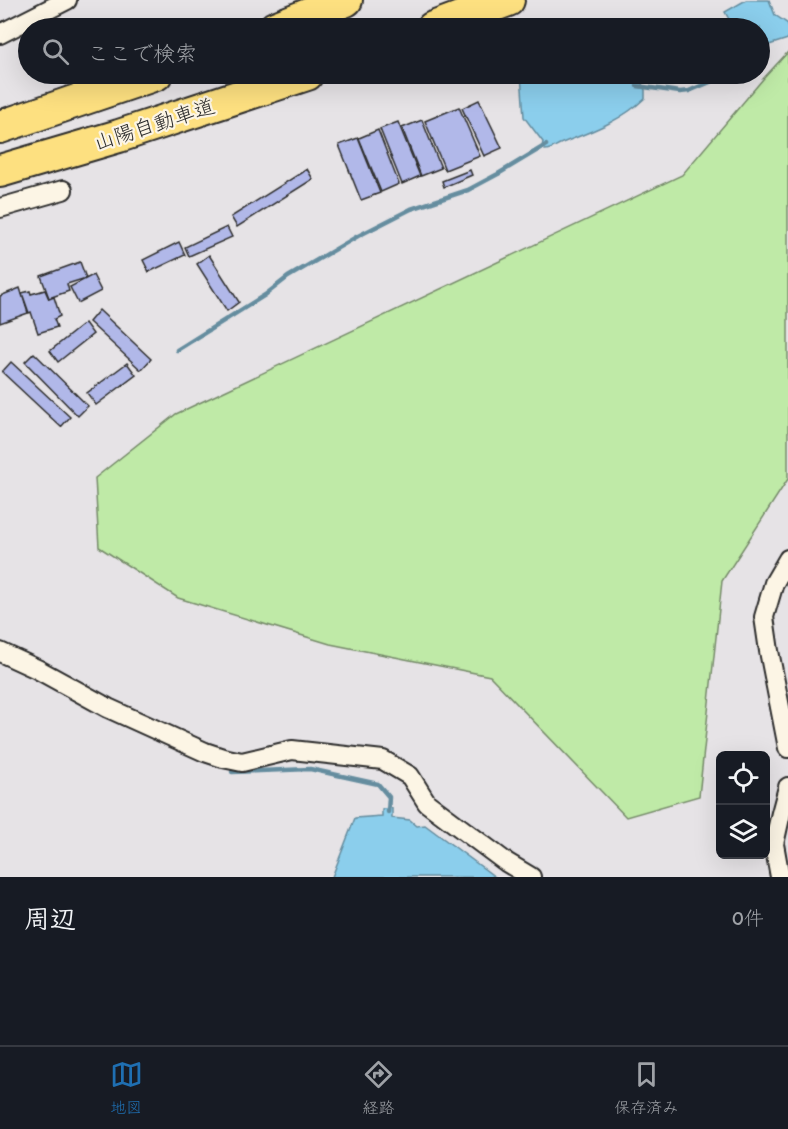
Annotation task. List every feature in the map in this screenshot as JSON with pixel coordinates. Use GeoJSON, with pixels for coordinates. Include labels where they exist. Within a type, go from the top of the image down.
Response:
{"type":"FeatureCollection","features":[{"type":"Feature","properties":{"kind":"highway"},"geometry":{"type":"LineString","coordinates":[[300,18],[346,0]]}},
{"type":"Feature","properties":{"kind":"highway"},"geometry":{"type":"LineString","coordinates":[[460,18],[508,0]]}},
{"type":"Feature","properties":{"kind":"highway"},"geometry":{"type":"LineString","coordinates":[[0,127],[127,84]]}},
{"type":"Feature","properties":{"kind":"highway","name":"山陽自動車道"},"geometry":{"type":"LineString","coordinates":[[0,171],[119,136],[277,84]]}},
{"type":"Feature","properties":{"kind":"street"},"geometry":{"type":"LineString","coordinates":[[32,18],[67,0]]}},
{"type":"Feature","properties":{"kind":"street"},"geometry":{"type":"LineString","coordinates":[[0,34],[18,25]]}},
{"type":"Feature","properties":{"kind":"street"},"geometry":{"type":"LineString","coordinates":[[0,208],[63,190]]}},
{"type":"Feature","properties":{"kind":"street"},"geometry":{"type":"LineString","coordinates":[[788,559],[774,583],[764,616],[788,748]]}},
{"type":"Feature","properties":{"kind":"street"},"geometry":{"type":"LineString","coordinates":[[0,652],[37,669],[108,708],[223,758],[242,762],[292,750],[383,760],[410,776],[427,803],[506,862],[531,877]]}},
{"type":"Feature","properties":{"kind":"street"},"geometry":{"type":"LineString","coordinates":[[780,877],[774,844],[788,787]]}},
{"type":"Feature","properties":{"kind":"green space"},"geometry":{"type":"Polygon","coordinates":[[[788,52],[788,479],[722,581],[699,796],[626,817],[490,676],[330,644],[178,598],[99,547],[95,478],[176,414],[682,175],[759,84],[770,84],[770,71],[788,52]]]}},
{"type":"Feature","properties":{"kind":"water"},"geometry":{"type":"Polygon","coordinates":[[[746,0],[769,0],[775,15],[788,24],[788,39],[770,45],[770,18],[728,18],[725,12],[746,0]]]}},
{"type":"Feature","properties":{"kind":"water"},"geometry":{"type":"Polygon","coordinates":[[[522,84],[642,84],[645,90],[645,98],[626,113],[606,125],[550,149],[545,150],[542,147],[543,142],[524,117],[522,84]]]}},
{"type":"Feature","properties":{"kind":"water"},"geometry":{"type":"Polygon","coordinates":[[[392,808],[392,818],[410,820],[417,826],[425,825],[495,877],[332,877],[355,818],[382,816],[382,809],[392,808]]]}},
{"type":"Feature","properties":{"kind":"building"},"geometry":{"type":"Polygon","coordinates":[[[479,100],[502,148],[484,156],[462,108],[479,100]]]}},
{"type":"Feature","properties":{"kind":"building"},"geometry":{"type":"Polygon","coordinates":[[[459,107],[480,156],[445,170],[425,121],[459,107]]]}},
{"type":"Feature","properties":{"kind":"building"},"geometry":{"type":"Polygon","coordinates":[[[422,120],[441,168],[421,176],[402,128],[422,120]]]}},
{"type":"Feature","properties":{"kind":"building"},"geometry":{"type":"Polygon","coordinates":[[[398,122],[420,176],[402,184],[380,129],[398,122]]]}},
{"type":"Feature","properties":{"kind":"building"},"geometry":{"type":"Polygon","coordinates":[[[378,130],[399,184],[381,192],[359,138],[378,130]]]}},
{"type":"Feature","properties":{"kind":"building"},"geometry":{"type":"Polygon","coordinates":[[[358,138],[380,193],[361,200],[339,145],[358,138]]]}},
{"type":"Feature","properties":{"kind":"building"},"geometry":{"type":"Polygon","coordinates":[[[307,169],[313,179],[237,227],[231,217],[307,169]]]}},
{"type":"Feature","properties":{"kind":"building"},"geometry":{"type":"Polygon","coordinates":[[[470,170],[472,175],[444,187],[442,181],[470,170]]]}},
{"type":"Feature","properties":{"kind":"building"},"geometry":{"type":"Polygon","coordinates":[[[227,227],[232,237],[189,256],[185,247],[227,227]]]}},
{"type":"Feature","properties":{"kind":"building"},"geometry":{"type":"Polygon","coordinates":[[[179,242],[185,255],[149,272],[143,260],[179,242]]]}},
{"type":"Feature","properties":{"kind":"building"},"geometry":{"type":"Polygon","coordinates":[[[209,255],[239,302],[227,311],[197,264],[209,255]]]}},
{"type":"Feature","properties":{"kind":"building"},"geometry":{"type":"Polygon","coordinates":[[[80,262],[86,278],[67,284],[69,291],[49,298],[41,276],[80,262]]]}},
{"type":"Feature","properties":{"kind":"building"},"geometry":{"type":"Polygon","coordinates":[[[93,275],[101,291],[78,303],[70,287],[93,275]]]}},
{"type":"Feature","properties":{"kind":"building"},"geometry":{"type":"Polygon","coordinates":[[[20,288],[28,313],[0,323],[0,296],[20,288]]]}},
{"type":"Feature","properties":{"kind":"building"},"geometry":{"type":"Polygon","coordinates":[[[45,290],[49,299],[54,297],[60,316],[54,319],[57,327],[38,333],[22,293],[30,291],[31,294],[45,290]]]}},
{"type":"Feature","properties":{"kind":"building"},"geometry":{"type":"Polygon","coordinates":[[[99,310],[151,359],[141,370],[89,322],[99,310]]]}},
{"type":"Feature","properties":{"kind":"building"},"geometry":{"type":"Polygon","coordinates":[[[85,323],[93,334],[58,362],[50,351],[85,323]]]}},
{"type":"Feature","properties":{"kind":"building"},"geometry":{"type":"Polygon","coordinates":[[[34,353],[88,406],[78,416],[25,362],[34,353]]]}},
{"type":"Feature","properties":{"kind":"building"},"geometry":{"type":"Polygon","coordinates":[[[11,362],[70,417],[61,427],[2,372],[11,362]]]}},
{"type":"Feature","properties":{"kind":"building"},"geometry":{"type":"Polygon","coordinates":[[[127,363],[136,375],[96,405],[87,393],[127,363]]]}},
{"type":"Feature","properties":{"kind":"waterway"},"geometry":{"type":"LineString","coordinates":[[637,86],[680,92],[705,84]]}},
{"type":"Feature","properties":{"kind":"waterway"},"geometry":{"type":"LineString","coordinates":[[177,350],[265,295],[288,277],[358,236],[411,209],[468,190],[546,145]]}},
{"type":"Feature","properties":{"kind":"waterway"},"geometry":{"type":"LineString","coordinates":[[232,772],[310,769],[378,784],[389,797],[388,812]]}}]}
